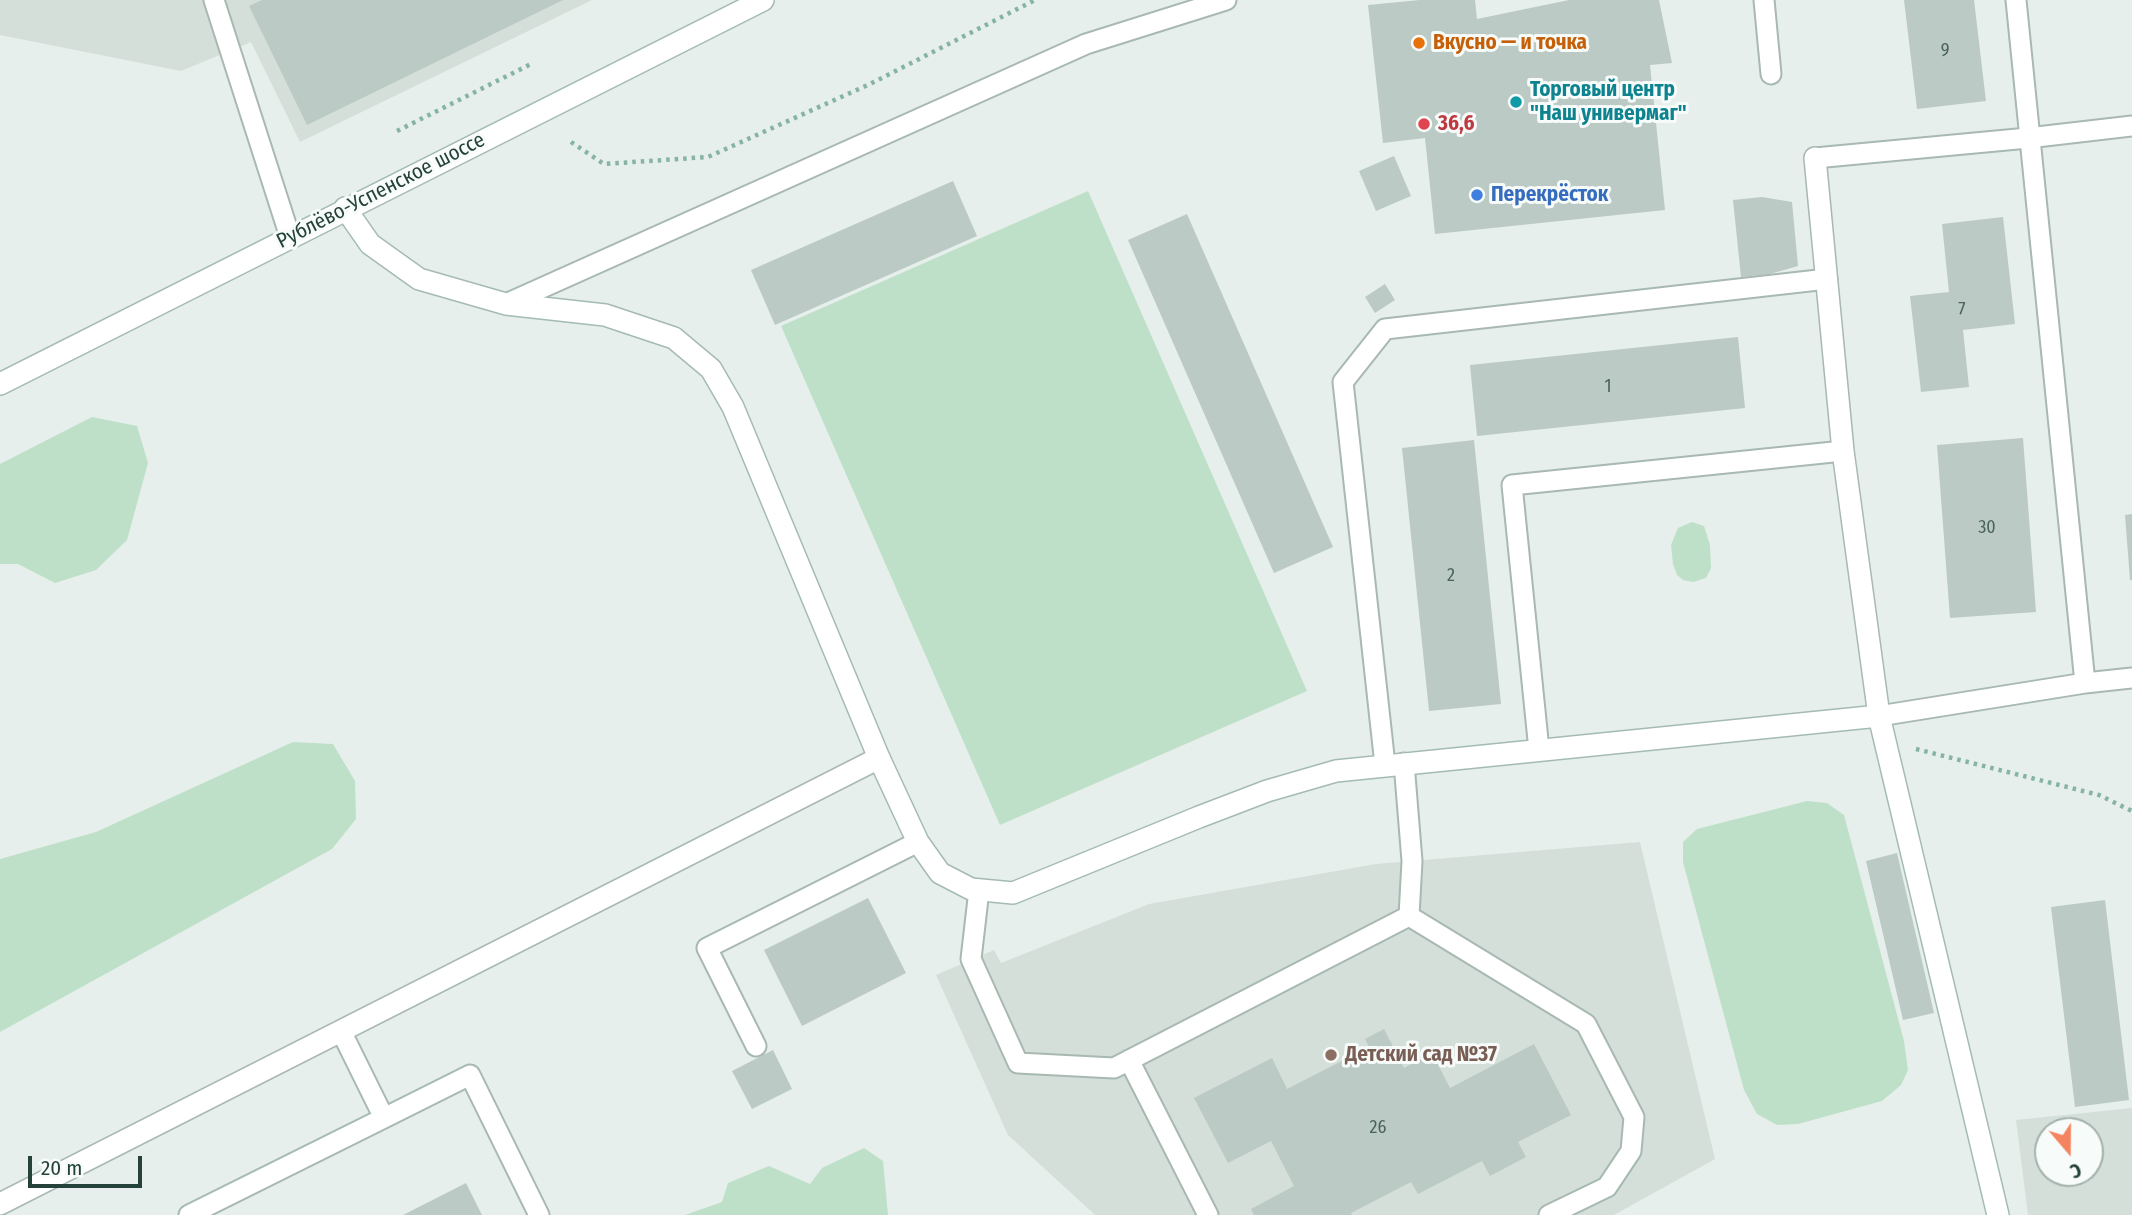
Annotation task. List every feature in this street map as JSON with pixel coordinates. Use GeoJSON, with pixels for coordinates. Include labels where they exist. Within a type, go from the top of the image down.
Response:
{"type":"FeatureCollection","features":[{"type":"Feature","properties":{"kind":"street","name":"Рублёво-Успенское шоссе"},"geometry":{"type":"LineString","coordinates":[[0,384],[345,208],[763,0]]}},
{"type":"Feature","properties":{"kind":"street"},"geometry":{"type":"LineString","coordinates":[[1815,158],[1843,451],[1879,716],[1998,1215]]}},
{"type":"Feature","properties":{"kind":"street"},"geometry":{"type":"LineString","coordinates":[[345,208],[370,244],[419,279],[506,304],[605,315],[674,338],[711,369],[733,407],[878,758],[918,842],[940,873],[971,889],[1013,892],[1266,792],[1336,771],[1879,716]]}},
{"type":"Feature","properties":{"kind":"street"},"geometry":{"type":"LineString","coordinates":[[0,1204],[878,758]]}},
{"type":"Feature","properties":{"kind":"lane"},"geometry":{"type":"LineString","coordinates":[[214,0],[290,237]]}},
{"type":"Feature","properties":{"kind":"lane"},"geometry":{"type":"LineString","coordinates":[[506,304],[1086,44],[1226,0]]}},
{"type":"Feature","properties":{"kind":"lane"},"geometry":{"type":"LineString","coordinates":[[1764,0],[1771,74]]}},
{"type":"Feature","properties":{"kind":"lane"},"geometry":{"type":"LineString","coordinates":[[2016,0],[2085,683]]}},
{"type":"Feature","properties":{"kind":"lane"},"geometry":{"type":"LineString","coordinates":[[1815,158],[2132,126]]}},
{"type":"Feature","properties":{"kind":"lane"},"geometry":{"type":"LineString","coordinates":[[1409,916],[1412,861],[1395,764],[1343,382],[1385,330],[1827,279]]}},
{"type":"Feature","properties":{"kind":"lane"},"geometry":{"type":"LineString","coordinates":[[1539,750],[1512,485],[1843,451]]}},
{"type":"Feature","properties":{"kind":"lane"},"geometry":{"type":"LineString","coordinates":[[1879,716],[2132,678]]}},
{"type":"Feature","properties":{"kind":"lane"},"geometry":{"type":"LineString","coordinates":[[756,1046],[707,948],[918,842]]}},
{"type":"Feature","properties":{"kind":"lane"},"geometry":{"type":"LineString","coordinates":[[979,890],[971,959],[1018,1063],[1114,1068],[1409,916]]}},
{"type":"Feature","properties":{"kind":"lane"},"geometry":{"type":"LineString","coordinates":[[1409,916],[1586,1024],[1634,1117],[1631,1152],[1607,1187],[1549,1215]]}},
{"type":"Feature","properties":{"kind":"lane"},"geometry":{"type":"LineString","coordinates":[[341,1031],[384,1118]]}},
{"type":"Feature","properties":{"kind":"lane"},"geometry":{"type":"LineString","coordinates":[[1129,1060],[1208,1215]]}},
{"type":"Feature","properties":{"kind":"lane"},"geometry":{"type":"LineString","coordinates":[[189,1215],[470,1076],[539,1215]]}},
{"type":"Feature","properties":{"kind":"path"},"geometry":{"type":"LineString","coordinates":[[571,142],[604,164],[708,157],[870,84],[1035,0]]}},
{"type":"Feature","properties":{"kind":"path"},"geometry":{"type":"LineString","coordinates":[[397,131],[531,64]]}},
{"type":"Feature","properties":{"kind":"path"},"geometry":{"type":"LineString","coordinates":[[1888,754],[1915,748],[2099,795],[2132,811]]}},
{"type":"Feature","properties":{"kind":"shaded area"},"geometry":{"type":"Polygon","coordinates":[[[0,0],[592,0],[300,142],[251,42],[181,71],[0,35],[0,0]]]}},
{"type":"Feature","properties":{"kind":"shaded area","name":"Детский сад №37"},"geometry":{"type":"Polygon","coordinates":[[[1640,842],[1715,1159],[1614,1215],[1095,1215],[1008,1135],[936,975],[994,950],[1001,963],[1149,904],[1376,864],[1640,842]]]}},
{"type":"Feature","properties":{"kind":"shaded area"},"geometry":{"type":"Polygon","coordinates":[[[2132,1108],[2132,1215],[2028,1215],[2016,1120],[2034,1118],[2034,1187],[2104,1187],[2104,1117],[2045,1117],[2132,1108]]]}},
{"type":"Feature","properties":{"kind":"green space"},"geometry":{"type":"Polygon","coordinates":[[[1088,191],[1307,691],[1000,825],[781,326],[1088,191]]]}},
{"type":"Feature","properties":{"kind":"green space"},"geometry":{"type":"Polygon","coordinates":[[[92,417],[137,426],[148,463],[127,540],[96,570],[55,583],[18,564],[0,564],[0,464],[92,417]]]}},
{"type":"Feature","properties":{"kind":"green space"},"geometry":{"type":"Polygon","coordinates":[[[1692,522],[1704,526],[1710,545],[1711,568],[1706,578],[1693,582],[1683,580],[1677,575],[1671,545],[1678,528],[1692,522]]]}},
{"type":"Feature","properties":{"kind":"green space"},"geometry":{"type":"Polygon","coordinates":[[[293,742],[333,744],[355,781],[356,819],[332,849],[0,1032],[0,859],[96,832],[293,742]]]}},
{"type":"Feature","properties":{"kind":"green space"},"geometry":{"type":"Polygon","coordinates":[[[1807,801],[1827,803],[1844,815],[1904,1041],[1908,1070],[1901,1085],[1882,1101],[1798,1124],[1777,1125],[1757,1114],[1744,1090],[1683,862],[1683,842],[1697,829],[1807,801]]]}},
{"type":"Feature","properties":{"kind":"green space"},"geometry":{"type":"Polygon","coordinates":[[[864,1148],[883,1161],[888,1215],[685,1215],[722,1202],[728,1183],[769,1166],[810,1184],[822,1168],[864,1148]]]}},
{"type":"Feature","properties":{"kind":"building"},"geometry":{"type":"Polygon","coordinates":[[[262,0],[563,0],[307,125],[249,6],[262,0]]]}},
{"type":"Feature","properties":{"kind":"building","name":"Торговый центр \"Наш универмаг\""},"geometry":{"type":"Polygon","coordinates":[[[1420,0],[1475,0],[1477,19],[1569,0],[1659,0],[1672,63],[1650,65],[1665,210],[1435,234],[1425,138],[1383,143],[1368,5],[1420,0]]]}},
{"type":"Feature","properties":{"kind":"building"},"geometry":{"type":"Polygon","coordinates":[[[1904,0],[1974,0],[1986,101],[1917,109],[1904,0]]]}},
{"type":"Feature","properties":{"kind":"building"},"geometry":{"type":"Polygon","coordinates":[[[1394,156],[1411,196],[1376,211],[1359,171],[1394,156]]]}},
{"type":"Feature","properties":{"kind":"building"},"geometry":{"type":"Polygon","coordinates":[[[953,181],[977,236],[775,325],[751,270],[953,181]]]}},
{"type":"Feature","properties":{"kind":"building"},"geometry":{"type":"Polygon","coordinates":[[[1762,197],[1792,202],[1798,266],[1770,274],[1741,277],[1733,200],[1762,197]]]}},
{"type":"Feature","properties":{"kind":"building"},"geometry":{"type":"Polygon","coordinates":[[[1187,214],[1333,547],[1274,573],[1128,240],[1187,214]]]}},
{"type":"Feature","properties":{"kind":"building"},"geometry":{"type":"Polygon","coordinates":[[[2003,217],[2015,324],[1963,330],[1969,387],[1921,392],[1910,296],[1949,292],[1942,224],[2003,217]]]}},
{"type":"Feature","properties":{"kind":"building"},"geometry":{"type":"Polygon","coordinates":[[[1385,284],[1395,300],[1375,313],[1365,297],[1385,284]]]}},
{"type":"Feature","properties":{"kind":"building"},"geometry":{"type":"Polygon","coordinates":[[[1738,337],[1745,408],[1477,436],[1470,365],[1738,337]]]}},
{"type":"Feature","properties":{"kind":"building"},"geometry":{"type":"Polygon","coordinates":[[[2023,438],[2036,612],[1950,618],[1937,445],[2023,438]]]}},
{"type":"Feature","properties":{"kind":"building"},"geometry":{"type":"Polygon","coordinates":[[[1474,440],[1501,704],[1429,711],[1402,448],[1474,440]]]}},
{"type":"Feature","properties":{"kind":"building"},"geometry":{"type":"Polygon","coordinates":[[[2132,514],[2132,580],[2130,580],[2125,515],[2132,514]]]}},
{"type":"Feature","properties":{"kind":"building"},"geometry":{"type":"Polygon","coordinates":[[[1897,853],[1934,1013],[1903,1020],[1866,861],[1897,853]]]}},
{"type":"Feature","properties":{"kind":"building"},"geometry":{"type":"Polygon","coordinates":[[[868,898],[906,973],[802,1026],[764,950],[868,898]]]}},
{"type":"Feature","properties":{"kind":"building"},"geometry":{"type":"Polygon","coordinates":[[[2105,900],[2129,1100],[2075,1107],[2051,907],[2105,900]]]}},
{"type":"Feature","properties":{"kind":"building"},"geometry":{"type":"Polygon","coordinates":[[[1384,1029],[1404,1068],[1432,1053],[1450,1088],[1534,1044],[1571,1115],[1518,1142],[1526,1157],[1490,1176],[1482,1161],[1418,1194],[1411,1182],[1351,1213],[1352,1215],[1254,1215],[1251,1209],[1294,1186],[1271,1141],[1228,1163],[1194,1098],[1272,1058],[1287,1089],[1369,1047],[1365,1039],[1384,1029]]]}},
{"type":"Feature","properties":{"kind":"building"},"geometry":{"type":"Polygon","coordinates":[[[773,1050],[792,1089],[752,1109],[732,1071],[773,1050]]]}},
{"type":"Feature","properties":{"kind":"building"},"geometry":{"type":"Polygon","coordinates":[[[466,1183],[482,1215],[403,1215],[466,1183]]]}},
{"type":"Feature","properties":{"kind":"place","name":"Вкусно — и точка"},"geometry":{"type":"Point","coordinates":[1419,43]}},
{"type":"Feature","properties":{"kind":"place","name":"Торговый центр \"Наш универмаг\""},"geometry":{"type":"Point","coordinates":[1516,102]}},
{"type":"Feature","properties":{"kind":"place","name":"36,6"},"geometry":{"type":"Point","coordinates":[1424,124]}},
{"type":"Feature","properties":{"kind":"place","name":"Перекрёсток"},"geometry":{"type":"Point","coordinates":[1477,195]}},
{"type":"Feature","properties":{"kind":"place","name":"Детский сад №37"},"geometry":{"type":"Point","coordinates":[1331,1055]}}]}
